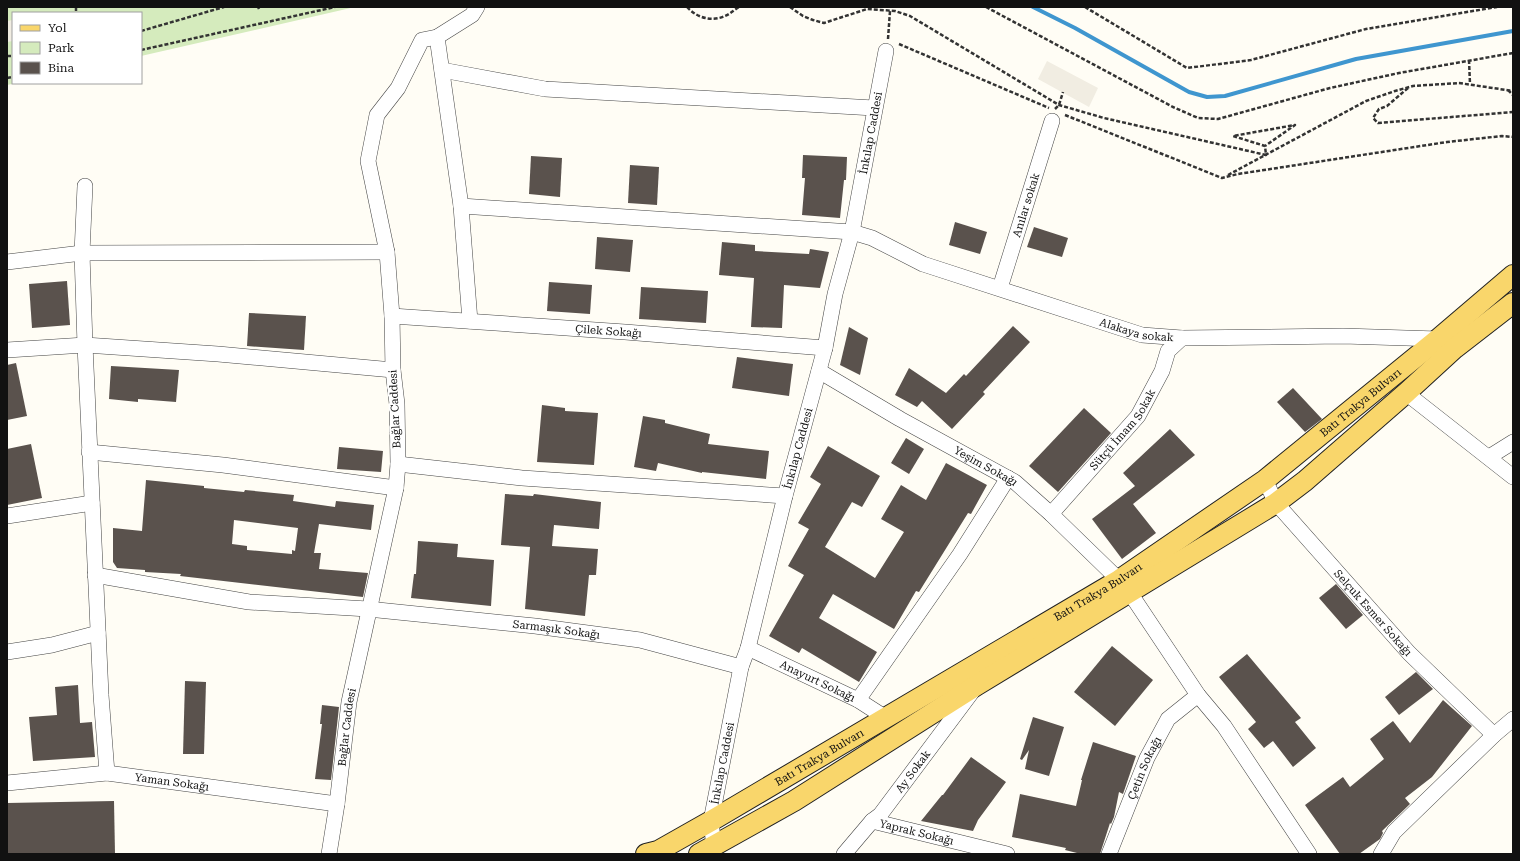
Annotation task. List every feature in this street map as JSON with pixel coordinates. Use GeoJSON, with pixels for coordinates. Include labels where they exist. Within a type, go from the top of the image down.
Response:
{"type":"FeatureCollection","features":[{"type":"Feature","properties":{"kind":"main road","name":"Batı Trakya Bulvarı"},"geometry":{"type":"LineString","coordinates":[[707,850],[794,801],[977,685],[1124,586],[1265,480],[1438,338],[1513,274]]}},
{"type":"Feature","properties":{"kind":"main road","name":"Batı Trakya Bulvarı"},"geometry":{"type":"LineString","coordinates":[[658,852],[886,718],[1276,503],[1305,481],[1455,348],[1513,303]]}},
{"type":"Feature","properties":{"kind":"street","name":"Bağlar Caddesi"},"geometry":{"type":"LineString","coordinates":[[329,854],[337,804],[349,702],[368,609],[396,488],[398,464],[397,404],[393,370],[392,316],[387,252],[368,161],[377,115],[398,88],[422,40],[437,37],[472,15],[478,7]]}},
{"type":"Feature","properties":{"kind":"street"},"geometry":{"type":"LineString","coordinates":[[437,37],[461,206],[470,320]]}},
{"type":"Feature","properties":{"kind":"street","name":"İnkılap Caddesi"},"geometry":{"type":"LineString","coordinates":[[707,850],[711,821],[741,667],[748,648],[785,496],[825,348],[835,294],[852,232],[874,108],[890,44]]}},
{"type":"Feature","properties":{"kind":"street"},"geometry":{"type":"LineString","coordinates":[[442,70],[545,90],[874,108]]}},
{"type":"Feature","properties":{"kind":"street","name":"Anılar sokak"},"geometry":{"type":"LineString","coordinates":[[1000,288],[1052,121]]}},
{"type":"Feature","properties":{"kind":"street"},"geometry":{"type":"LineString","coordinates":[[85,186],[82,253],[89,452],[101,695],[108,773]]}},
{"type":"Feature","properties":{"kind":"street","name":"Alakaya sokak"},"geometry":{"type":"LineString","coordinates":[[461,206],[852,232],[872,238],[923,264],[1142,335],[1182,338],[1342,336],[1438,338]]}},
{"type":"Feature","properties":{"kind":"street"},"geometry":{"type":"LineString","coordinates":[[7,262],[82,253],[387,252]]}},
{"type":"Feature","properties":{"kind":"street","name":"Çilek Sokağı"},"geometry":{"type":"LineString","coordinates":[[392,316],[470,320],[825,348]]}},
{"type":"Feature","properties":{"kind":"street","name":"Sütçü İmam Sokak"},"geometry":{"type":"LineString","coordinates":[[1051,514],[1138,416],[1162,371],[1168,351],[1182,338]]}},
{"type":"Feature","properties":{"kind":"street"},"geometry":{"type":"LineString","coordinates":[[7,350],[85,345],[218,354],[393,370]]}},
{"type":"Feature","properties":{"kind":"street","name":"Yeşim Sokağı"},"geometry":{"type":"LineString","coordinates":[[818,370],[900,419],[1015,482],[1051,514],[1124,586],[1198,695],[1224,726],[1309,854]]}},
{"type":"Feature","properties":{"kind":"street"},"geometry":{"type":"LineString","coordinates":[[1406,393],[1513,477]]}},
{"type":"Feature","properties":{"kind":"street"},"geometry":{"type":"LineString","coordinates":[[1489,457],[1513,442]]}},
{"type":"Feature","properties":{"kind":"street"},"geometry":{"type":"LineString","coordinates":[[89,452],[223,465],[396,488]]}},
{"type":"Feature","properties":{"kind":"street"},"geometry":{"type":"LineString","coordinates":[[398,464],[522,478],[785,496]]}},
{"type":"Feature","properties":{"kind":"street"},"geometry":{"type":"LineString","coordinates":[[858,700],[960,554],[1008,478]]}},
{"type":"Feature","properties":{"kind":"street","name":"Selçuk Esmer Sokağı"},"geometry":{"type":"LineString","coordinates":[[1265,480],[1276,503],[1409,653],[1506,728]]}},
{"type":"Feature","properties":{"kind":"street"},"geometry":{"type":"LineString","coordinates":[[7,516],[92,503]]}},
{"type":"Feature","properties":{"kind":"street","name":"Sarmaşık Sokağı"},"geometry":{"type":"LineString","coordinates":[[95,575],[249,602],[368,609],[535,626],[640,640],[741,667]]}},
{"type":"Feature","properties":{"kind":"street"},"geometry":{"type":"LineString","coordinates":[[7,652],[52,645],[98,633]]}},
{"type":"Feature","properties":{"kind":"street","name":"Anayurt Sokağı"},"geometry":{"type":"LineString","coordinates":[[748,648],[858,700],[886,718]]}},
{"type":"Feature","properties":{"kind":"street","name":"Ay Sokak"},"geometry":{"type":"LineString","coordinates":[[844,854],[872,821],[880,815],[977,685]]}},
{"type":"Feature","properties":{"kind":"street","name":"Çetin Sokağı"},"geometry":{"type":"LineString","coordinates":[[1109,854],[1147,758],[1168,719],[1198,695]]}},
{"type":"Feature","properties":{"kind":"street"},"geometry":{"type":"LineString","coordinates":[[1382,854],[1394,832],[1506,728]]}},
{"type":"Feature","properties":{"kind":"street","name":"Yaman Sokağı"},"geometry":{"type":"LineString","coordinates":[[7,783],[108,773],[337,804]]}},
{"type":"Feature","properties":{"kind":"street","name":"Yaprak Sokağı"},"geometry":{"type":"LineString","coordinates":[[872,821],[968,849],[1007,854]]}},
{"type":"Feature","properties":{"kind":"path"},"geometry":{"type":"LineString","coordinates":[[142,31],[224,7]]}},
{"type":"Feature","properties":{"kind":"path"},"geometry":{"type":"LineString","coordinates":[[142,50],[335,7]]}},
{"type":"Feature","properties":{"kind":"path"},"geometry":{"type":"LineString","coordinates":[[687,7],[704,18],[711,19],[727,15],[739,7]]}},
{"type":"Feature","properties":{"kind":"path"},"geometry":{"type":"LineString","coordinates":[[790,7],[803,16],[824,22],[867,10],[895,11],[910,16],[1059,105],[1104,118],[1266,155]]}},
{"type":"Feature","properties":{"kind":"path"},"geometry":{"type":"LineString","coordinates":[[986,7],[1166,103],[1198,118],[1218,119],[1330,88],[1399,73],[1513,53]]}},
{"type":"Feature","properties":{"kind":"path"},"geometry":{"type":"LineString","coordinates":[[1085,7],[1187,68],[1251,60],[1366,29],[1497,7]]}},
{"type":"Feature","properties":{"kind":"path"},"geometry":{"type":"LineString","coordinates":[[890,11],[890,44],[1222,178],[1238,174],[1447,142],[1502,136],[1513,137]]}},
{"type":"Feature","properties":{"kind":"path"},"geometry":{"type":"LineString","coordinates":[[1469,60],[1470,84]]}},
{"type":"Feature","properties":{"kind":"path"},"geometry":{"type":"LineString","coordinates":[[1222,178],[1366,101],[1408,87],[1459,83],[1513,91]]}},
{"type":"Feature","properties":{"kind":"path"},"geometry":{"type":"LineString","coordinates":[[1408,87],[1387,106],[1379,109],[1373,118],[1378,123],[1513,112]]}},
{"type":"Feature","properties":{"kind":"path"},"geometry":{"type":"LineString","coordinates":[[1508,90],[1513,95]]}},
{"type":"Feature","properties":{"kind":"path"},"geometry":{"type":"LineString","coordinates":[[1295,125],[1271,141],[1265,146],[1233,136],[1295,125]]}},
{"type":"Feature","properties":{"kind":"path"},"geometry":{"type":"LineString","coordinates":[[1265,146],[1266,155]]}},
{"type":"Feature","properties":{"kind":"green space"},"geometry":{"type":"Polygon","coordinates":[[[7,7],[355,7],[142,56],[142,12],[12,12],[12,84],[7,85],[7,7]]]}},
{"type":"Feature","properties":{"kind":"shaded area"},"geometry":{"type":"Polygon","coordinates":[[[12,20],[12,41],[7,42],[7,21],[12,20]]]}},
{"type":"Feature","properties":{"kind":"shaded area"},"geometry":{"type":"Polygon","coordinates":[[[1047,61],[1098,88],[1089,107],[1038,79],[1047,61]]]}},
{"type":"Feature","properties":{"kind":"building"},"geometry":{"type":"Polygon","coordinates":[[[803,155],[847,157],[846,180],[844,180],[840,218],[802,215],[805,178],[802,178],[803,155]]]}},
{"type":"Feature","properties":{"kind":"building"},"geometry":{"type":"Polygon","coordinates":[[[531,156],[562,158],[560,197],[529,194],[531,156]]]}},
{"type":"Feature","properties":{"kind":"building"},"geometry":{"type":"Polygon","coordinates":[[[630,165],[659,167],[657,205],[628,203],[630,165]]]}},
{"type":"Feature","properties":{"kind":"building"},"geometry":{"type":"Polygon","coordinates":[[[955,222],[987,232],[980,254],[949,245],[955,222]]]}},
{"type":"Feature","properties":{"kind":"building"},"geometry":{"type":"Polygon","coordinates":[[[1034,227],[1068,238],[1062,257],[1027,247],[1034,227]]]}},
{"type":"Feature","properties":{"kind":"building"},"geometry":{"type":"Polygon","coordinates":[[[597,237],[633,240],[630,272],[595,269],[597,237]]]}},
{"type":"Feature","properties":{"kind":"building"},"geometry":{"type":"Polygon","coordinates":[[[722,242],[755,245],[755,251],[809,254],[810,249],[829,252],[820,288],[784,285],[782,328],[751,327],[754,278],[719,275],[722,242]]]}},
{"type":"Feature","properties":{"kind":"building"},"geometry":{"type":"Polygon","coordinates":[[[67,281],[70,325],[32,328],[29,284],[67,281]]]}},
{"type":"Feature","properties":{"kind":"building"},"geometry":{"type":"Polygon","coordinates":[[[549,282],[592,285],[590,314],[547,311],[549,282]]]}},
{"type":"Feature","properties":{"kind":"building"},"geometry":{"type":"Polygon","coordinates":[[[641,287],[708,291],[706,323],[639,319],[641,287]]]}},
{"type":"Feature","properties":{"kind":"building"},"geometry":{"type":"Polygon","coordinates":[[[249,313],[306,316],[304,350],[247,346],[249,313]]]}},
{"type":"Feature","properties":{"kind":"building"},"geometry":{"type":"Polygon","coordinates":[[[1013,326],[1030,342],[983,392],[985,394],[952,429],[922,401],[917,407],[895,395],[909,368],[946,393],[964,374],[966,376],[1013,326]]]}},
{"type":"Feature","properties":{"kind":"building"},"geometry":{"type":"Polygon","coordinates":[[[849,327],[868,338],[860,375],[840,365],[849,327]]]}},
{"type":"Feature","properties":{"kind":"building"},"geometry":{"type":"Polygon","coordinates":[[[737,357],[793,364],[789,396],[732,388],[737,357]]]}},
{"type":"Feature","properties":{"kind":"building"},"geometry":{"type":"Polygon","coordinates":[[[16,363],[27,416],[7,420],[7,365],[16,363]]]}},
{"type":"Feature","properties":{"kind":"building"},"geometry":{"type":"Polygon","coordinates":[[[111,366],[179,370],[176,402],[138,399],[138,402],[109,399],[111,366]]]}},
{"type":"Feature","properties":{"kind":"building"},"geometry":{"type":"Polygon","coordinates":[[[1293,388],[1322,419],[1305,432],[1277,402],[1293,388]]]}},
{"type":"Feature","properties":{"kind":"building"},"geometry":{"type":"Polygon","coordinates":[[[542,405],[565,408],[565,411],[598,413],[594,465],[537,462],[542,405]]]}},
{"type":"Feature","properties":{"kind":"building"},"geometry":{"type":"Polygon","coordinates":[[[1084,408],[1111,433],[1058,492],[1029,466],[1084,408]]]}},
{"type":"Feature","properties":{"kind":"building"},"geometry":{"type":"Polygon","coordinates":[[[643,416],[665,420],[665,423],[710,434],[708,444],[769,451],[766,479],[702,473],[658,463],[656,471],[634,467],[643,416]]]}},
{"type":"Feature","properties":{"kind":"building"},"geometry":{"type":"Polygon","coordinates":[[[1170,429],[1195,455],[1133,504],[1156,533],[1122,559],[1092,519],[1135,486],[1123,473],[1170,429]]]}},
{"type":"Feature","properties":{"kind":"building"},"geometry":{"type":"Polygon","coordinates":[[[906,438],[924,449],[909,474],[891,463],[906,438]]]}},
{"type":"Feature","properties":{"kind":"building"},"geometry":{"type":"Polygon","coordinates":[[[31,444],[42,498],[7,505],[7,449],[31,444]]]}},
{"type":"Feature","properties":{"kind":"building"},"geometry":{"type":"Polygon","coordinates":[[[828,446],[880,476],[862,507],[852,502],[825,547],[875,578],[904,532],[881,519],[901,485],[926,500],[946,463],[987,485],[971,514],[968,513],[919,592],[916,591],[894,629],[833,594],[819,618],[877,652],[859,682],[802,648],[799,653],[769,636],[804,575],[788,566],[809,529],[798,523],[821,484],[810,477],[828,446]]]}},
{"type":"Feature","properties":{"kind":"building"},"geometry":{"type":"Polygon","coordinates":[[[339,447],[383,451],[381,472],[337,469],[339,447]]]}},
{"type":"Feature","properties":{"kind":"building"},"geometry":{"type":"Polygon","coordinates":[[[146,480],[204,486],[204,488],[294,495],[293,501],[335,507],[336,501],[374,505],[371,530],[319,524],[314,553],[321,553],[319,569],[368,573],[363,597],[180,576],[181,574],[145,572],[145,570],[117,568],[113,562],[113,528],[142,531],[146,480]],[[234,520],[232,544],[247,546],[247,550],[292,554],[292,550],[295,551],[298,528],[234,520]]]}},
{"type":"Feature","properties":{"kind":"building"},"geometry":{"type":"Polygon","coordinates":[[[505,494],[533,496],[534,494],[601,502],[599,529],[554,525],[552,546],[598,549],[596,575],[589,575],[585,616],[525,609],[530,547],[501,545],[505,494]]]}},
{"type":"Feature","properties":{"kind":"building"},"geometry":{"type":"Polygon","coordinates":[[[418,541],[458,544],[457,557],[494,560],[491,606],[411,598],[414,574],[416,574],[418,541]]]}},
{"type":"Feature","properties":{"kind":"building"},"geometry":{"type":"Polygon","coordinates":[[[1336,584],[1363,615],[1346,629],[1319,598],[1336,584]]]}},
{"type":"Feature","properties":{"kind":"building"},"geometry":{"type":"Polygon","coordinates":[[[1112,646],[1153,680],[1115,726],[1074,692],[1112,646]]]}},
{"type":"Feature","properties":{"kind":"building"},"geometry":{"type":"Polygon","coordinates":[[[1247,654],[1301,718],[1295,722],[1316,748],[1293,767],[1273,741],[1264,748],[1248,729],[1256,722],[1219,677],[1247,654]]]}},
{"type":"Feature","properties":{"kind":"building"},"geometry":{"type":"Polygon","coordinates":[[[1416,672],[1433,689],[1399,715],[1385,697],[1416,672]]]}},
{"type":"Feature","properties":{"kind":"building"},"geometry":{"type":"Polygon","coordinates":[[[185,681],[206,682],[204,754],[183,754],[185,681]]]}},
{"type":"Feature","properties":{"kind":"building"},"geometry":{"type":"Polygon","coordinates":[[[78,685],[80,723],[92,722],[95,757],[33,761],[29,717],[57,715],[55,687],[78,685]]]}},
{"type":"Feature","properties":{"kind":"building"},"geometry":{"type":"Polygon","coordinates":[[[1443,700],[1472,726],[1432,777],[1405,798],[1410,804],[1382,831],[1383,833],[1380,839],[1359,854],[1340,854],[1305,805],[1343,777],[1350,787],[1384,759],[1370,739],[1393,721],[1410,743],[1443,700]]]}},
{"type":"Feature","properties":{"kind":"building"},"geometry":{"type":"Polygon","coordinates":[[[322,705],[339,707],[331,780],[315,779],[322,724],[320,724],[322,705]]]}},
{"type":"Feature","properties":{"kind":"building"},"geometry":{"type":"Polygon","coordinates":[[[1033,717],[1064,727],[1049,776],[1025,769],[1029,750],[1022,760],[1020,759],[1033,717]]]}},
{"type":"Feature","properties":{"kind":"building"},"geometry":{"type":"Polygon","coordinates":[[[1093,742],[1136,756],[1123,794],[1119,792],[1114,817],[1111,824],[1110,823],[1100,854],[1081,854],[1065,850],[1066,848],[1012,837],[1020,794],[1076,806],[1081,780],[1093,742]]]}},
{"type":"Feature","properties":{"kind":"building"},"geometry":{"type":"Polygon","coordinates":[[[971,757],[1006,782],[978,820],[973,831],[921,821],[943,795],[971,757]]]}},
{"type":"Feature","properties":{"kind":"building"},"geometry":{"type":"Polygon","coordinates":[[[114,801],[115,854],[7,854],[7,803],[114,801]]]}},
{"type":"Feature","properties":{"kind":"waterway"},"geometry":{"type":"LineString","coordinates":[[1033,7],[1075,28],[1189,92],[1207,97],[1225,96],[1356,59],[1513,31]]}}]}
